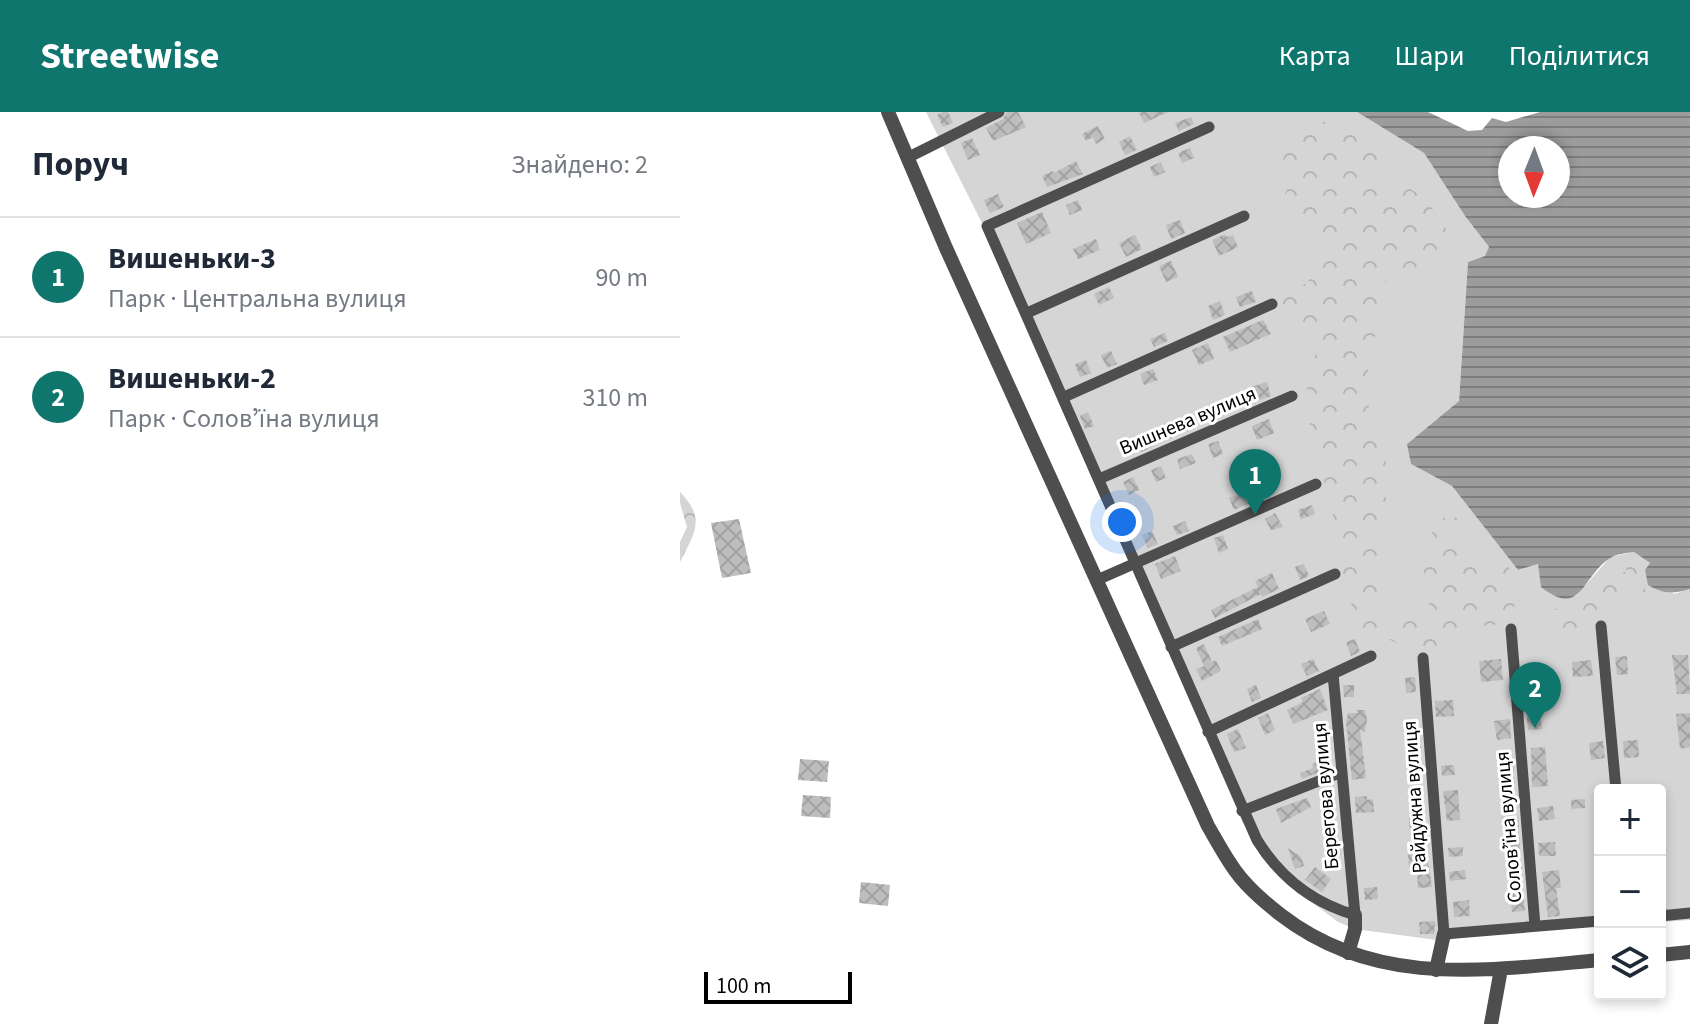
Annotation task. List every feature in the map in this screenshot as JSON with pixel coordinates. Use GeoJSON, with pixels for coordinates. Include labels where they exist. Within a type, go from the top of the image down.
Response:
{"type":"FeatureCollection","features":[{"type":"Feature","properties":{"kind":"street"},"geometry":{"type":"LineString","coordinates":[[888,112],[946,248],[1208,826],[1231,865],[1260,899],[1299,929],[1348,953],[1391,966],[1436,970],[1501,969],[1594,961]]}},
{"type":"Feature","properties":{"kind":"street"},"geometry":{"type":"LineString","coordinates":[[909,157],[999,112]]}},
{"type":"Feature","properties":{"kind":"street"},"geometry":{"type":"LineString","coordinates":[[1209,127],[987,226],[1242,811],[1269,859],[1297,886],[1319,901],[1355,915],[1355,929],[1348,953]]}},
{"type":"Feature","properties":{"kind":"street"},"geometry":{"type":"LineString","coordinates":[[1027,313],[1244,216]]}},
{"type":"Feature","properties":{"kind":"street"},"geometry":{"type":"LineString","coordinates":[[1064,397],[1272,304]]}},
{"type":"Feature","properties":{"kind":"street","name":"Вишнева вулиця"},"geometry":{"type":"LineString","coordinates":[[1099,479],[1292,396]]}},
{"type":"Feature","properties":{"kind":"street"},"geometry":{"type":"LineString","coordinates":[[1097,580],[1316,484]]}},
{"type":"Feature","properties":{"kind":"street"},"geometry":{"type":"LineString","coordinates":[[1171,647],[1335,574]]}},
{"type":"Feature","properties":{"kind":"street"},"geometry":{"type":"LineString","coordinates":[[1601,626],[1615,784]]}},
{"type":"Feature","properties":{"kind":"street","name":"Соловʼїна вулиця"},"geometry":{"type":"LineString","coordinates":[[1511,629],[1535,926]]}},
{"type":"Feature","properties":{"kind":"street"},"geometry":{"type":"LineString","coordinates":[[1208,732],[1371,656]]}},
{"type":"Feature","properties":{"kind":"street","name":"Райдужна вулиця"},"geometry":{"type":"LineString","coordinates":[[1423,658],[1444,934]]}},
{"type":"Feature","properties":{"kind":"street","name":"Берегова вулиця"},"geometry":{"type":"LineString","coordinates":[[1333,674],[1355,915]]}},
{"type":"Feature","properties":{"kind":"street"},"geometry":{"type":"LineString","coordinates":[[1242,811],[1342,772]]}},
{"type":"Feature","properties":{"kind":"street"},"geometry":{"type":"LineString","coordinates":[[1666,915],[1690,913]]}},
{"type":"Feature","properties":{"kind":"street"},"geometry":{"type":"LineString","coordinates":[[1436,970],[1444,934],[1594,921]]}},
{"type":"Feature","properties":{"kind":"street"},"geometry":{"type":"LineString","coordinates":[[1666,954],[1690,952]]}},
{"type":"Feature","properties":{"kind":"street"},"geometry":{"type":"LineString","coordinates":[[1491,1024],[1501,969]]}},
{"type":"Feature","properties":{"kind":"green space"},"geometry":{"type":"Polygon","coordinates":[[[926,112],[1357,112],[1424,153],[1489,247],[1486,256],[1468,262],[1459,401],[1408,443],[1411,464],[1452,486],[1518,570],[1538,564],[1540,573],[1576,596],[1610,557],[1634,552],[1650,563],[1674,594],[1690,589],[1690,920],[1666,922],[1666,784],[1594,784],[1594,926],[1467,936],[1444,941],[1355,929],[1338,922],[1297,891],[1266,861],[1242,821],[982,223],[926,112]]]}},
{"type":"Feature","properties":{"kind":"green space"},"geometry":{"type":"Polygon","coordinates":[[[1318,121],[1345,125],[1354,134],[1366,134],[1391,159],[1369,169],[1365,179],[1397,181],[1425,198],[1446,229],[1444,252],[1436,261],[1391,275],[1383,284],[1380,327],[1369,347],[1367,402],[1386,443],[1386,500],[1380,522],[1379,557],[1384,603],[1376,635],[1368,637],[1346,594],[1333,530],[1333,505],[1312,449],[1306,377],[1321,341],[1292,329],[1282,309],[1285,294],[1304,284],[1314,272],[1320,237],[1318,224],[1295,216],[1286,206],[1285,193],[1299,173],[1293,165],[1268,150],[1296,124],[1318,121]]]}},
{"type":"Feature","properties":{"kind":"green space"},"geometry":{"type":"Polygon","coordinates":[[[680,492],[693,510],[695,526],[680,562],[680,542],[687,527],[680,492]]]}},
{"type":"Feature","properties":{"kind":"green space"},"geometry":{"type":"Polygon","coordinates":[[[1462,517],[1453,535],[1452,548],[1482,564],[1492,557],[1503,556],[1512,573],[1515,588],[1511,623],[1480,626],[1443,648],[1429,650],[1411,650],[1382,636],[1389,626],[1430,609],[1424,572],[1428,542],[1442,518],[1462,517]]]}},
{"type":"Feature","properties":{"kind":"green space"},"geometry":{"type":"Polygon","coordinates":[[[1628,557],[1641,563],[1644,587],[1651,601],[1601,606],[1594,629],[1559,629],[1549,622],[1552,610],[1596,597],[1603,575],[1626,572],[1628,557]]]}},
{"type":"Feature","properties":{"kind":"shaded area"},"geometry":{"type":"Polygon","coordinates":[[[1357,112],[1428,112],[1468,131],[1482,130],[1492,118],[1506,122],[1540,112],[1690,112],[1690,589],[1669,592],[1648,585],[1645,570],[1650,563],[1634,552],[1610,558],[1573,597],[1565,599],[1555,596],[1541,587],[1538,564],[1518,570],[1452,486],[1411,464],[1407,444],[1459,401],[1468,262],[1485,256],[1489,247],[1424,153],[1357,112]]]}},
{"type":"Feature","properties":{"kind":"building"},"geometry":{"type":"Polygon","coordinates":[[[948,112],[953,123],[943,127],[937,115],[948,112]]]}},
{"type":"Feature","properties":{"kind":"building"},"geometry":{"type":"Polygon","coordinates":[[[1007,112],[1018,112],[1026,127],[993,141],[986,128],[1003,119],[1007,112]]]}},
{"type":"Feature","properties":{"kind":"building"},"geometry":{"type":"Polygon","coordinates":[[[1139,112],[1168,112],[1144,123],[1139,112]]]}},
{"type":"Feature","properties":{"kind":"building"},"geometry":{"type":"Polygon","coordinates":[[[1191,117],[1194,124],[1179,131],[1175,123],[1191,117]]]}},
{"type":"Feature","properties":{"kind":"building"},"geometry":{"type":"Polygon","coordinates":[[[1098,126],[1105,139],[1096,144],[1093,137],[1086,141],[1082,134],[1098,126]]]}},
{"type":"Feature","properties":{"kind":"building"},"geometry":{"type":"Polygon","coordinates":[[[1130,136],[1137,150],[1125,155],[1119,142],[1130,136]]]}},
{"type":"Feature","properties":{"kind":"building"},"geometry":{"type":"Polygon","coordinates":[[[972,138],[980,155],[968,160],[961,143],[972,138]]]}},
{"type":"Feature","properties":{"kind":"building"},"geometry":{"type":"Polygon","coordinates":[[[1190,148],[1194,158],[1182,163],[1178,153],[1190,148]]]}},
{"type":"Feature","properties":{"kind":"building"},"geometry":{"type":"Polygon","coordinates":[[[1076,161],[1083,174],[1047,187],[1042,176],[1076,161]]]}},
{"type":"Feature","properties":{"kind":"building"},"geometry":{"type":"Polygon","coordinates":[[[1161,162],[1165,172],[1154,177],[1150,167],[1161,162]]]}},
{"type":"Feature","properties":{"kind":"building"},"geometry":{"type":"Polygon","coordinates":[[[998,194],[1004,207],[990,213],[984,200],[998,194]]]}},
{"type":"Feature","properties":{"kind":"building"},"geometry":{"type":"Polygon","coordinates":[[[1078,200],[1082,210],[1070,215],[1066,205],[1078,200]]]}},
{"type":"Feature","properties":{"kind":"building"},"geometry":{"type":"Polygon","coordinates":[[[1042,212],[1051,233],[1026,244],[1017,223],[1042,212]]]}},
{"type":"Feature","properties":{"kind":"building"},"geometry":{"type":"Polygon","coordinates":[[[1180,220],[1185,233],[1171,239],[1166,225],[1180,220]]]}},
{"type":"Feature","properties":{"kind":"building"},"geometry":{"type":"Polygon","coordinates":[[[1225,234],[1227,237],[1233,235],[1238,247],[1219,256],[1212,240],[1225,234]]]}},
{"type":"Feature","properties":{"kind":"building"},"geometry":{"type":"Polygon","coordinates":[[[1135,235],[1142,249],[1126,257],[1119,243],[1135,235]]]}},
{"type":"Feature","properties":{"kind":"building"},"geometry":{"type":"Polygon","coordinates":[[[1096,239],[1100,250],[1078,259],[1073,249],[1096,239]]]}},
{"type":"Feature","properties":{"kind":"building"},"geometry":{"type":"Polygon","coordinates":[[[1171,261],[1178,277],[1166,282],[1159,266],[1171,261]]]}},
{"type":"Feature","properties":{"kind":"building"},"geometry":{"type":"Polygon","coordinates":[[[1109,287],[1114,298],[1099,305],[1094,294],[1109,287]]]}},
{"type":"Feature","properties":{"kind":"building"},"geometry":{"type":"Polygon","coordinates":[[[1252,291],[1256,302],[1240,307],[1236,297],[1252,291]]]}},
{"type":"Feature","properties":{"kind":"building"},"geometry":{"type":"Polygon","coordinates":[[[1220,301],[1225,315],[1213,320],[1208,306],[1220,301]]]}},
{"type":"Feature","properties":{"kind":"building"},"geometry":{"type":"Polygon","coordinates":[[[1263,320],[1271,334],[1230,352],[1223,337],[1263,320]]]}},
{"type":"Feature","properties":{"kind":"building"},"geometry":{"type":"Polygon","coordinates":[[[1165,333],[1168,341],[1154,347],[1150,339],[1165,333]]]}},
{"type":"Feature","properties":{"kind":"building"},"geometry":{"type":"Polygon","coordinates":[[[1208,343],[1214,359],[1199,365],[1192,350],[1208,343]]]}},
{"type":"Feature","properties":{"kind":"building"},"geometry":{"type":"Polygon","coordinates":[[[1111,351],[1117,364],[1107,368],[1101,355],[1111,351]]]}},
{"type":"Feature","properties":{"kind":"building"},"geometry":{"type":"Polygon","coordinates":[[[1086,360],[1091,373],[1080,377],[1075,364],[1086,360]]]}},
{"type":"Feature","properties":{"kind":"building"},"geometry":{"type":"Polygon","coordinates":[[[1153,369],[1158,380],[1144,385],[1140,374],[1153,369]]]}},
{"type":"Feature","properties":{"kind":"building"},"geometry":{"type":"Polygon","coordinates":[[[1267,382],[1271,396],[1256,402],[1251,387],[1267,382]]]}},
{"type":"Feature","properties":{"kind":"building"},"geometry":{"type":"Polygon","coordinates":[[[1088,412],[1094,426],[1085,429],[1080,416],[1088,412]]]}},
{"type":"Feature","properties":{"kind":"building"},"geometry":{"type":"Polygon","coordinates":[[[1182,417],[1188,431],[1168,439],[1162,425],[1182,417]]]}},
{"type":"Feature","properties":{"kind":"building"},"geometry":{"type":"Polygon","coordinates":[[[1269,419],[1274,433],[1257,440],[1252,426],[1269,419]]]}},
{"type":"Feature","properties":{"kind":"building"},"geometry":{"type":"Polygon","coordinates":[[[1149,435],[1154,446],[1141,452],[1136,442],[1149,435]]]}},
{"type":"Feature","properties":{"kind":"building"},"geometry":{"type":"Polygon","coordinates":[[[1218,441],[1223,454],[1213,458],[1208,444],[1218,441]]]}},
{"type":"Feature","properties":{"kind":"building"},"geometry":{"type":"Polygon","coordinates":[[[1192,454],[1196,463],[1180,469],[1177,459],[1192,454]]]}},
{"type":"Feature","properties":{"kind":"building"},"geometry":{"type":"Polygon","coordinates":[[[1161,466],[1166,478],[1156,482],[1151,470],[1161,466]]]}},
{"type":"Feature","properties":{"kind":"building"},"geometry":{"type":"Polygon","coordinates":[[[1133,477],[1139,490],[1129,495],[1123,482],[1133,477]]]}},
{"type":"Feature","properties":{"kind":"building"},"geometry":{"type":"Polygon","coordinates":[[[1267,477],[1271,486],[1254,494],[1248,483],[1267,477]]]}},
{"type":"Feature","properties":{"kind":"building"},"geometry":{"type":"Polygon","coordinates":[[[1243,493],[1248,504],[1234,510],[1229,498],[1243,493]]]}},
{"type":"Feature","properties":{"kind":"building"},"geometry":{"type":"Polygon","coordinates":[[[1312,505],[1315,514],[1301,519],[1298,510],[1312,505]]]}},
{"type":"Feature","properties":{"kind":"building"},"geometry":{"type":"Polygon","coordinates":[[[1275,513],[1283,527],[1271,530],[1265,519],[1275,513]]]}},
{"type":"Feature","properties":{"kind":"building"},"geometry":{"type":"Polygon","coordinates":[[[739,519],[751,573],[722,578],[711,523],[739,519]]]}},
{"type":"Feature","properties":{"kind":"building"},"geometry":{"type":"Polygon","coordinates":[[[1185,521],[1189,531],[1177,535],[1173,526],[1185,521]]]}},
{"type":"Feature","properties":{"kind":"building"},"geometry":{"type":"Polygon","coordinates":[[[1152,531],[1158,544],[1148,548],[1142,535],[1152,531]]]}},
{"type":"Feature","properties":{"kind":"building"},"geometry":{"type":"Polygon","coordinates":[[[1223,535],[1228,549],[1219,553],[1214,538],[1223,535]]]}},
{"type":"Feature","properties":{"kind":"building"},"geometry":{"type":"Polygon","coordinates":[[[1175,556],[1181,571],[1161,579],[1155,564],[1175,556]]]}},
{"type":"Feature","properties":{"kind":"building"},"geometry":{"type":"Polygon","coordinates":[[[1304,564],[1309,576],[1300,580],[1295,567],[1304,564]]]}},
{"type":"Feature","properties":{"kind":"building"},"geometry":{"type":"Polygon","coordinates":[[[1272,573],[1279,589],[1262,597],[1261,594],[1215,618],[1211,610],[1258,587],[1255,581],[1272,573]]]}},
{"type":"Feature","properties":{"kind":"building"},"geometry":{"type":"Polygon","coordinates":[[[1324,611],[1330,624],[1311,632],[1305,619],[1324,611]]]}},
{"type":"Feature","properties":{"kind":"building"},"geometry":{"type":"Polygon","coordinates":[[[1258,619],[1262,629],[1222,646],[1218,637],[1258,619]]]}},
{"type":"Feature","properties":{"kind":"building"},"geometry":{"type":"Polygon","coordinates":[[[1355,639],[1360,652],[1351,656],[1346,642],[1355,639]]]}},
{"type":"Feature","properties":{"kind":"building"},"geometry":{"type":"Polygon","coordinates":[[[1204,644],[1212,662],[1216,660],[1221,671],[1202,681],[1196,669],[1204,666],[1196,648],[1204,644]]]}},
{"type":"Feature","properties":{"kind":"building"},"geometry":{"type":"Polygon","coordinates":[[[1672,655],[1688,655],[1690,694],[1677,694],[1672,655]]]}},
{"type":"Feature","properties":{"kind":"building"},"geometry":{"type":"Polygon","coordinates":[[[1627,656],[1628,674],[1617,675],[1615,657],[1627,656]]]}},
{"type":"Feature","properties":{"kind":"building"},"geometry":{"type":"Polygon","coordinates":[[[1313,659],[1319,671],[1307,676],[1301,664],[1313,659]]]}},
{"type":"Feature","properties":{"kind":"building"},"geometry":{"type":"Polygon","coordinates":[[[1501,659],[1503,680],[1481,682],[1479,661],[1501,659]]]}},
{"type":"Feature","properties":{"kind":"building"},"geometry":{"type":"Polygon","coordinates":[[[1591,660],[1593,676],[1573,677],[1572,662],[1591,660]]]}},
{"type":"Feature","properties":{"kind":"building"},"geometry":{"type":"Polygon","coordinates":[[[1535,665],[1542,729],[1528,730],[1522,666],[1535,665]]]}},
{"type":"Feature","properties":{"kind":"building"},"geometry":{"type":"Polygon","coordinates":[[[1415,677],[1416,692],[1406,693],[1405,678],[1415,677]]]}},
{"type":"Feature","properties":{"kind":"building"},"geometry":{"type":"Polygon","coordinates":[[[1256,685],[1261,698],[1252,702],[1247,689],[1256,685]]]}},
{"type":"Feature","properties":{"kind":"building"},"geometry":{"type":"Polygon","coordinates":[[[1343,685],[1354,685],[1354,697],[1344,697],[1343,685]]]}},
{"type":"Feature","properties":{"kind":"building"},"geometry":{"type":"Polygon","coordinates":[[[1320,689],[1328,710],[1293,724],[1287,710],[1303,702],[1301,698],[1320,689]]]}},
{"type":"Feature","properties":{"kind":"building"},"geometry":{"type":"Polygon","coordinates":[[[1453,700],[1454,716],[1436,717],[1435,701],[1453,700]]]}},
{"type":"Feature","properties":{"kind":"building"},"geometry":{"type":"Polygon","coordinates":[[[1357,710],[1365,710],[1367,719],[1365,732],[1360,729],[1366,778],[1352,780],[1346,722],[1348,713],[1358,713],[1357,710]]]}},
{"type":"Feature","properties":{"kind":"building"},"geometry":{"type":"Polygon","coordinates":[[[1268,713],[1275,730],[1265,735],[1258,718],[1268,713]]]}},
{"type":"Feature","properties":{"kind":"building"},"geometry":{"type":"Polygon","coordinates":[[[1690,713],[1690,747],[1680,749],[1676,714],[1690,713]]]}},
{"type":"Feature","properties":{"kind":"building"},"geometry":{"type":"Polygon","coordinates":[[[1510,719],[1511,738],[1497,740],[1494,721],[1510,719]]]}},
{"type":"Feature","properties":{"kind":"building"},"geometry":{"type":"Polygon","coordinates":[[[1238,729],[1246,748],[1234,752],[1227,734],[1238,729]]]}},
{"type":"Feature","properties":{"kind":"building"},"geometry":{"type":"Polygon","coordinates":[[[1420,736],[1421,750],[1407,751],[1406,737],[1420,736]]]}},
{"type":"Feature","properties":{"kind":"building"},"geometry":{"type":"Polygon","coordinates":[[[1638,740],[1639,757],[1624,758],[1623,741],[1638,740]]]}},
{"type":"Feature","properties":{"kind":"building"},"geometry":{"type":"Polygon","coordinates":[[[1603,741],[1605,758],[1591,760],[1589,743],[1603,741]]]}},
{"type":"Feature","properties":{"kind":"building"},"geometry":{"type":"Polygon","coordinates":[[[1545,747],[1548,786],[1532,787],[1531,748],[1545,747]]]}},
{"type":"Feature","properties":{"kind":"building"},"geometry":{"type":"Polygon","coordinates":[[[800,759],[829,761],[827,782],[798,780],[800,759]]]}},
{"type":"Feature","properties":{"kind":"building"},"geometry":{"type":"Polygon","coordinates":[[[1325,759],[1329,768],[1302,779],[1300,773],[1325,759]]]}},
{"type":"Feature","properties":{"kind":"building"},"geometry":{"type":"Polygon","coordinates":[[[1513,762],[1515,789],[1499,790],[1497,764],[1513,762]]]}},
{"type":"Feature","properties":{"kind":"building"},"geometry":{"type":"Polygon","coordinates":[[[1454,765],[1455,775],[1442,776],[1441,766],[1454,765]]]}},
{"type":"Feature","properties":{"kind":"building"},"geometry":{"type":"Polygon","coordinates":[[[1458,790],[1460,820],[1447,821],[1443,791],[1458,790]]]}},
{"type":"Feature","properties":{"kind":"building"},"geometry":{"type":"Polygon","coordinates":[[[803,795],[831,797],[830,818],[801,816],[803,795]]]}},
{"type":"Feature","properties":{"kind":"building"},"geometry":{"type":"Polygon","coordinates":[[[1367,796],[1367,800],[1373,799],[1374,812],[1356,813],[1355,797],[1367,796]]]}},
{"type":"Feature","properties":{"kind":"building"},"geometry":{"type":"Polygon","coordinates":[[[1307,798],[1311,807],[1281,823],[1276,809],[1307,798]]]}},
{"type":"Feature","properties":{"kind":"building"},"geometry":{"type":"Polygon","coordinates":[[[1585,799],[1585,808],[1571,809],[1571,800],[1585,799]]]}},
{"type":"Feature","properties":{"kind":"building"},"geometry":{"type":"Polygon","coordinates":[[[1553,806],[1555,819],[1539,821],[1537,808],[1553,806]]]}},
{"type":"Feature","properties":{"kind":"building"},"geometry":{"type":"Polygon","coordinates":[[[1518,816],[1520,849],[1505,850],[1502,817],[1518,816]]]}},
{"type":"Feature","properties":{"kind":"building"},"geometry":{"type":"Polygon","coordinates":[[[1424,817],[1425,834],[1410,835],[1409,818],[1424,817]]]}},
{"type":"Feature","properties":{"kind":"building"},"geometry":{"type":"Polygon","coordinates":[[[1328,838],[1339,838],[1341,855],[1330,856],[1328,838]]]}},
{"type":"Feature","properties":{"kind":"building"},"geometry":{"type":"Polygon","coordinates":[[[1555,842],[1556,856],[1539,856],[1538,843],[1555,842]]]}},
{"type":"Feature","properties":{"kind":"building"},"geometry":{"type":"Polygon","coordinates":[[[1463,847],[1463,856],[1449,857],[1448,848],[1463,847]]]}},
{"type":"Feature","properties":{"kind":"building"},"geometry":{"type":"Polygon","coordinates":[[[1288,848],[1301,857],[1304,866],[1295,869],[1288,848]]]}},
{"type":"Feature","properties":{"kind":"building"},"geometry":{"type":"Polygon","coordinates":[[[1427,854],[1432,887],[1418,888],[1417,866],[1409,867],[1408,855],[1427,854]]]}},
{"type":"Feature","properties":{"kind":"building"},"geometry":{"type":"Polygon","coordinates":[[[1522,866],[1522,876],[1509,877],[1508,867],[1522,866]]]}},
{"type":"Feature","properties":{"kind":"building"},"geometry":{"type":"Polygon","coordinates":[[[1315,867],[1331,879],[1322,892],[1305,880],[1315,867]]]}},
{"type":"Feature","properties":{"kind":"building"},"geometry":{"type":"Polygon","coordinates":[[[1465,870],[1466,879],[1450,881],[1449,872],[1465,870]]]}},
{"type":"Feature","properties":{"kind":"building"},"geometry":{"type":"Polygon","coordinates":[[[1559,870],[1561,888],[1556,888],[1560,916],[1548,917],[1542,872],[1559,870]]]}},
{"type":"Feature","properties":{"kind":"building"},"geometry":{"type":"Polygon","coordinates":[[[861,882],[890,885],[888,906],[859,903],[861,882]]]}},
{"type":"Feature","properties":{"kind":"building"},"geometry":{"type":"Polygon","coordinates":[[[1377,887],[1378,899],[1365,900],[1364,888],[1377,887]]]}},
{"type":"Feature","properties":{"kind":"building"},"geometry":{"type":"Polygon","coordinates":[[[1523,893],[1525,911],[1512,912],[1510,894],[1523,893]]]}},
{"type":"Feature","properties":{"kind":"building"},"geometry":{"type":"Polygon","coordinates":[[[1469,900],[1470,916],[1454,917],[1453,902],[1469,900]]]}},
{"type":"Feature","properties":{"kind":"building"},"geometry":{"type":"Polygon","coordinates":[[[1435,921],[1434,934],[1420,934],[1419,922],[1435,921]]]}},
{"type":"Feature","properties":{"kind":"place","name":"Вишеньки-3"},"geometry":{"type":"Point","coordinates":[1255,515]}},
{"type":"Feature","properties":{"kind":"place","name":"Вишеньки-2"},"geometry":{"type":"Point","coordinates":[1535,728]}}]}
